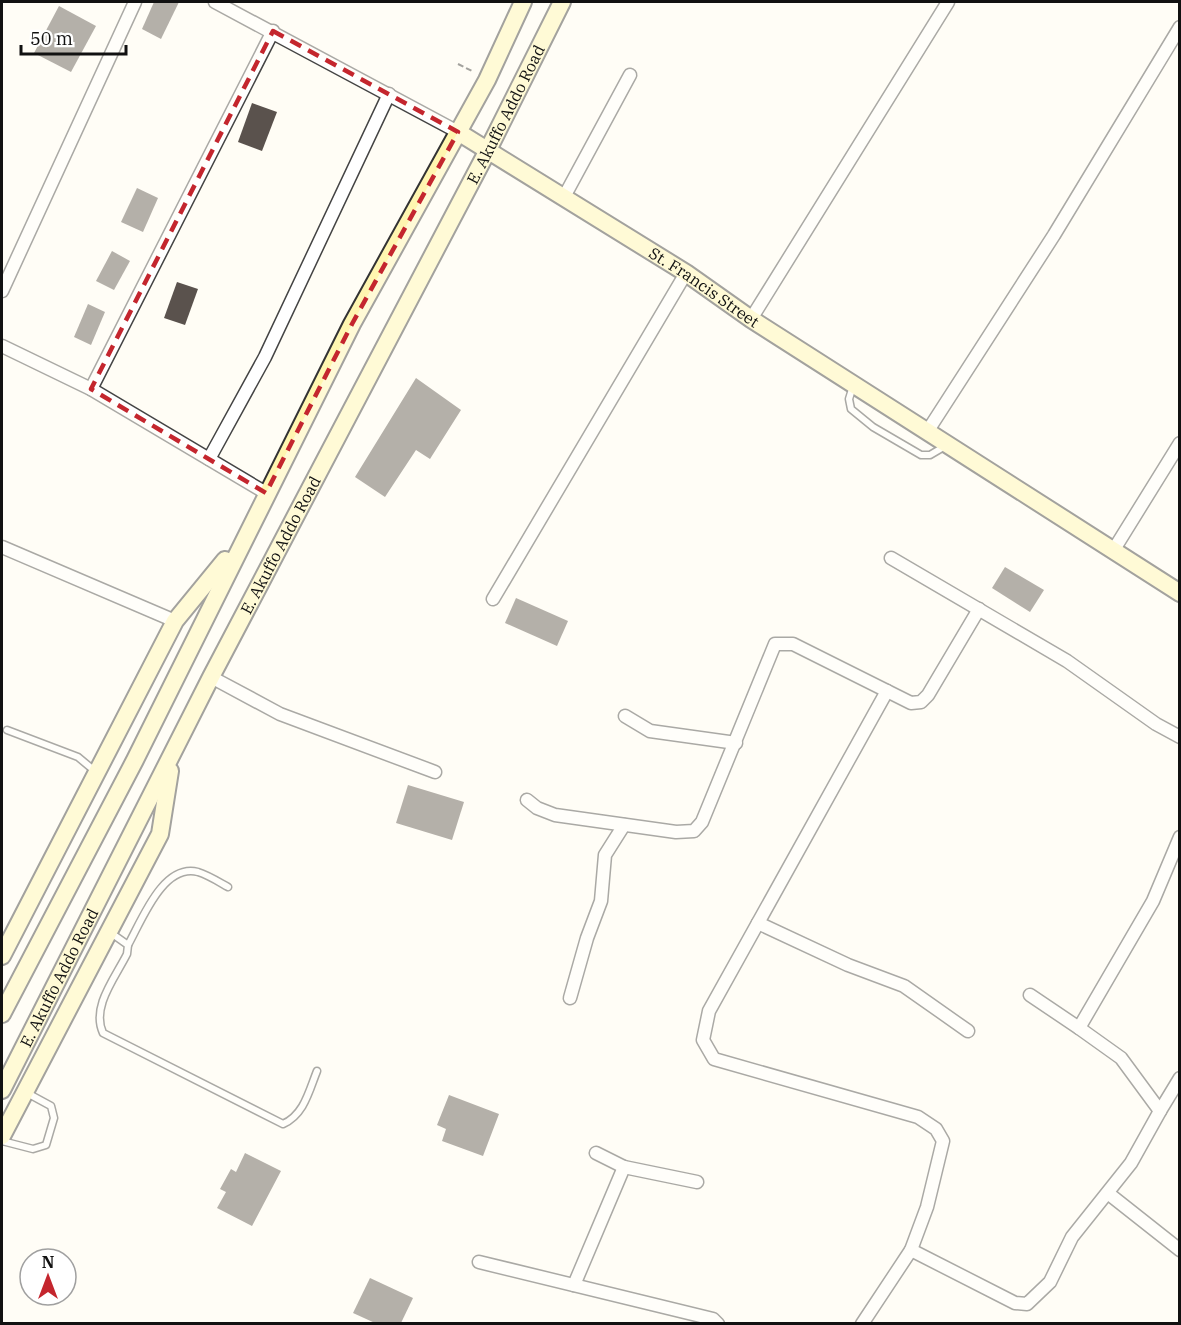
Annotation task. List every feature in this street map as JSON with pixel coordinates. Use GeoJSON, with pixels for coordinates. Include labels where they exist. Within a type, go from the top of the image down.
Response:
{"type":"FeatureCollection","features":[{"type":"Feature","properties":{"kind":"main road","name":"E. Akuffo Addo Road"},"geometry":{"type":"LineString","coordinates":[[2,1014],[135,760],[244,536],[352,324],[487,80],[524,2]]}},
{"type":"Feature","properties":{"kind":"main road","name":"E. Akuffo Addo Road"},"geometry":{"type":"LineString","coordinates":[[2,1090],[211,676],[488,150],[562,2]]}},
{"type":"Feature","properties":{"kind":"main road","name":"St. Francis Street"},"geometry":{"type":"LineString","coordinates":[[458,132],[686,273],[750,319],[1179,593]]}},
{"type":"Feature","properties":{"kind":"main road"},"geometry":{"type":"LineString","coordinates":[[2,956],[175,621],[244,536]]}},
{"type":"Feature","properties":{"kind":"main road"},"geometry":{"type":"LineString","coordinates":[[2,1136],[159,834],[173,753]]}},
{"type":"Feature","properties":{"kind":"street"},"geometry":{"type":"LineString","coordinates":[[2,291],[135,2]]}},
{"type":"Feature","properties":{"kind":"street","name":"St. Francis Street"},"geometry":{"type":"LineString","coordinates":[[215,2],[458,132]]}},
{"type":"Feature","properties":{"kind":"street"},"geometry":{"type":"LineString","coordinates":[[750,319],[948,2]]}},
{"type":"Feature","properties":{"kind":"street"},"geometry":{"type":"LineString","coordinates":[[927,432],[961,383],[998,319],[1054,235],[1179,27]]}},
{"type":"Feature","properties":{"kind":"street"},"geometry":{"type":"LineString","coordinates":[[91,389],[273,31]]}},
{"type":"Feature","properties":{"kind":"street"},"geometry":{"type":"LineString","coordinates":[[564,197],[630,75]]}},
{"type":"Feature","properties":{"kind":"street"},"geometry":{"type":"LineString","coordinates":[[210,459],[265,357],[389,94]]}},
{"type":"Feature","properties":{"kind":"street"},"geometry":{"type":"LineString","coordinates":[[493,599],[686,273]]}},
{"type":"Feature","properties":{"kind":"street"},"geometry":{"type":"LineString","coordinates":[[2,346],[91,389],[266,493]]}},
{"type":"Feature","properties":{"kind":"street"},"geometry":{"type":"LineString","coordinates":[[1113,550],[1179,443]]}},
{"type":"Feature","properties":{"kind":"street"},"geometry":{"type":"LineString","coordinates":[[2,547],[175,621]]}},
{"type":"Feature","properties":{"kind":"street"},"geometry":{"type":"LineString","coordinates":[[891,558],[1067,662],[1156,724],[1179,737]]}},
{"type":"Feature","properties":{"kind":"street"},"geometry":{"type":"LineString","coordinates":[[527,800],[537,808],[555,815],[676,832],[693,831],[702,822],[775,644],[794,644],[911,703],[921,702],[928,695],[979,609]]}},
{"type":"Feature","properties":{"kind":"street"},"geometry":{"type":"LineString","coordinates":[[211,676],[280,714],[435,772]]}},
{"type":"Feature","properties":{"kind":"street"},"geometry":{"type":"LineString","coordinates":[[862,1323],[911,1250],[927,1207],[943,1141],[936,1129],[918,1117],[714,1059],[703,1040],[709,1011],[804,845],[887,691]]}},
{"type":"Feature","properties":{"kind":"street"},"geometry":{"type":"LineString","coordinates":[[625,716],[650,731],[736,743]]}},
{"type":"Feature","properties":{"kind":"street"},"geometry":{"type":"LineString","coordinates":[[570,998],[587,938],[601,901],[605,855],[624,825]]}},
{"type":"Feature","properties":{"kind":"street"},"geometry":{"type":"LineString","coordinates":[[1079,1028],[1153,901],[1179,837]]}},
{"type":"Feature","properties":{"kind":"street"},"geometry":{"type":"LineString","coordinates":[[758,923],[848,965],[880,974],[903,986],[968,1031]]}},
{"type":"Feature","properties":{"kind":"street"},"geometry":{"type":"LineString","coordinates":[[1030,995],[1121,1058],[1160,1111]]}},
{"type":"Feature","properties":{"kind":"street"},"geometry":{"type":"LineString","coordinates":[[911,1250],[1015,1303],[1027,1305],[1050,1282],[1076,1231],[1109,1194],[1149,1135],[1179,1078]]}},
{"type":"Feature","properties":{"kind":"street"},"geometry":{"type":"LineString","coordinates":[[596,1153],[624,1167],[697,1182]]}},
{"type":"Feature","properties":{"kind":"street"},"geometry":{"type":"LineString","coordinates":[[574,1285],[624,1167]]}},
{"type":"Feature","properties":{"kind":"street"},"geometry":{"type":"LineString","coordinates":[[1109,1194],[1179,1250]]}},
{"type":"Feature","properties":{"kind":"street"},"geometry":{"type":"LineString","coordinates":[[479,1262],[713,1319],[718,1323]]}},
{"type":"Feature","properties":{"kind":"lane"},"geometry":{"type":"LineString","coordinates":[[853,385],[849,399],[851,409],[873,427],[921,455],[930,455],[947,445]]}},
{"type":"Feature","properties":{"kind":"lane"},"geometry":{"type":"LineString","coordinates":[[8,730],[78,757],[87,762],[96,772]]}},
{"type":"Feature","properties":{"kind":"lane"},"geometry":{"type":"LineString","coordinates":[[228,887],[198,872],[180,871],[166,880],[128,945],[127,954],[98,1011],[98,1022],[103,1033],[283,1124],[294,1119],[301,1109],[317,1071]]}},
{"type":"Feature","properties":{"kind":"lane"},"geometry":{"type":"LineString","coordinates":[[108,931],[128,945]]}},
{"type":"Feature","properties":{"kind":"lane"},"geometry":{"type":"LineString","coordinates":[[2,1141],[33,1149],[46,1145],[54,1118],[51,1106],[25,1091]]}},
{"type":"Feature","properties":{"kind":"highlighted area"},"geometry":{"type":"Polygon","coordinates":[[[273,31],[458,132],[352,324],[266,493],[91,389],[273,31]]]}},
{"type":"Feature","properties":{"kind":"building"},"geometry":{"type":"Polygon","coordinates":[[[154,2],[179,2],[161,39],[142,29],[154,2]]]}},
{"type":"Feature","properties":{"kind":"building"},"geometry":{"type":"Polygon","coordinates":[[[59,6],[96,26],[71,72],[34,53],[59,6]]]}},
{"type":"Feature","properties":{"kind":"building"},"geometry":{"type":"Polygon","coordinates":[[[252,103],[277,112],[262,151],[238,142],[252,103]]]}},
{"type":"Feature","properties":{"kind":"building"},"geometry":{"type":"Polygon","coordinates":[[[137,188],[158,198],[143,232],[121,222],[137,188]]]}},
{"type":"Feature","properties":{"kind":"building"},"geometry":{"type":"Polygon","coordinates":[[[112,251],[130,261],[114,290],[96,281],[112,251]]]}},
{"type":"Feature","properties":{"kind":"building"},"geometry":{"type":"Polygon","coordinates":[[[177,282],[198,289],[185,325],[164,318],[177,282]]]}},
{"type":"Feature","properties":{"kind":"building"},"geometry":{"type":"Polygon","coordinates":[[[88,304],[105,312],[91,345],[74,337],[88,304]]]}},
{"type":"Feature","properties":{"kind":"building"},"geometry":{"type":"Polygon","coordinates":[[[416,378],[461,410],[430,459],[416,450],[385,497],[355,477],[416,378]]]}},
{"type":"Feature","properties":{"kind":"building"},"geometry":{"type":"Polygon","coordinates":[[[1005,567],[1044,590],[1030,612],[992,588],[1005,567]]]}},
{"type":"Feature","properties":{"kind":"building"},"geometry":{"type":"Polygon","coordinates":[[[516,598],[568,621],[557,646],[505,623],[516,598]]]}},
{"type":"Feature","properties":{"kind":"building"},"geometry":{"type":"Polygon","coordinates":[[[408,785],[464,802],[452,840],[396,823],[408,785]]]}},
{"type":"Feature","properties":{"kind":"building"},"geometry":{"type":"Polygon","coordinates":[[[449,1095],[499,1114],[483,1156],[442,1141],[446,1129],[437,1125],[449,1095]]]}},
{"type":"Feature","properties":{"kind":"building"},"geometry":{"type":"Polygon","coordinates":[[[245,1153],[281,1171],[252,1226],[217,1208],[226,1192],[220,1189],[231,1169],[236,1172],[245,1153]]]}},
{"type":"Feature","properties":{"kind":"building"},"geometry":{"type":"Polygon","coordinates":[[[370,1278],[413,1298],[401,1323],[375,1323],[353,1313],[370,1278]]]}}]}
